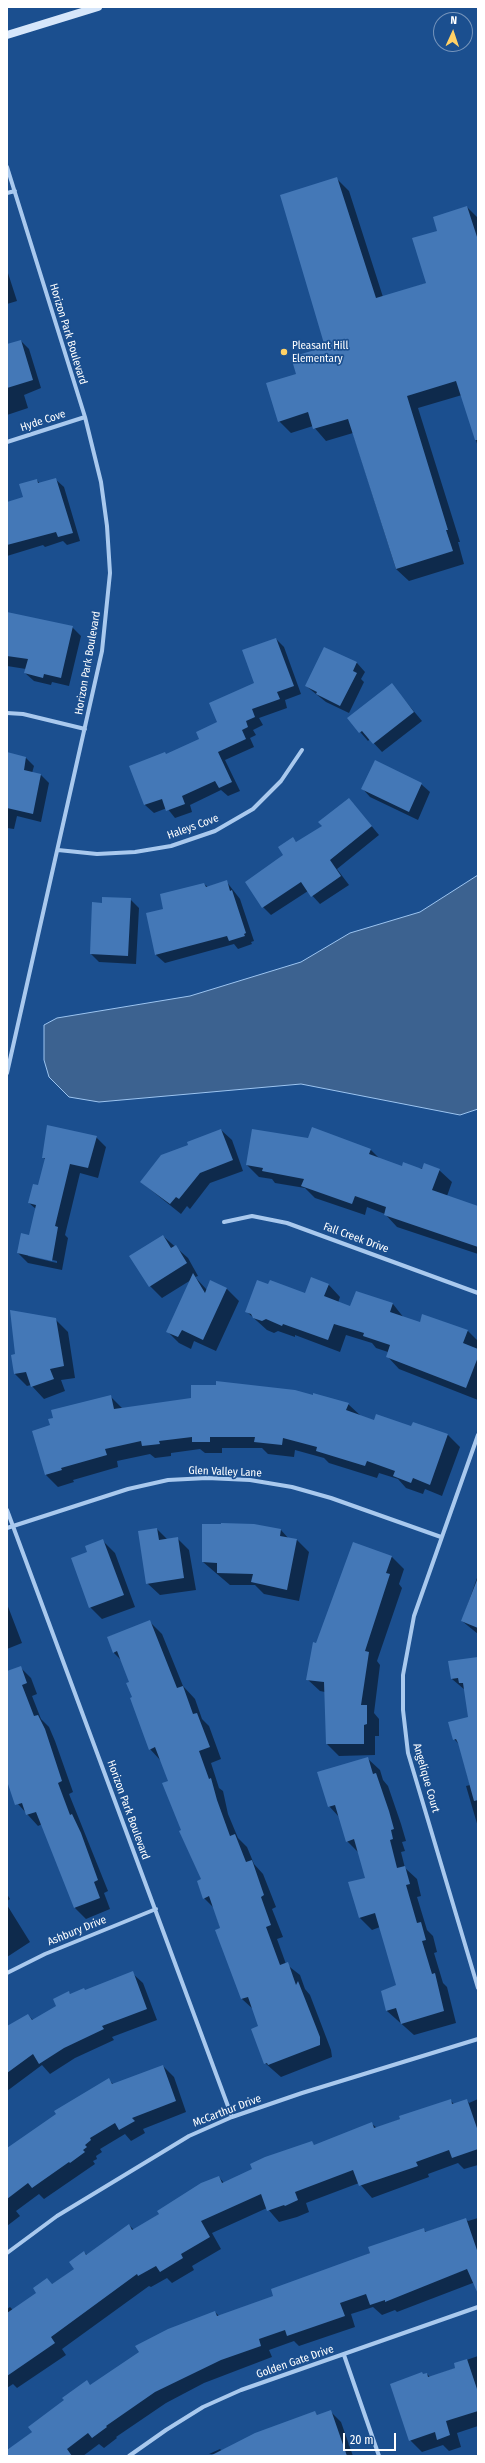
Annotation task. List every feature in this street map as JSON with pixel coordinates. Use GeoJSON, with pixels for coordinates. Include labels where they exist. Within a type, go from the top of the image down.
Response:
{"type":"FeatureCollection","features":[{"type":"Feature","properties":{"kind":"main road"},"geometry":{"type":"LineString","coordinates":[[7,35],[98,7]]}},
{"type":"Feature","properties":{"kind":"street","name":"Horizon Park Boulevard"},"geometry":{"type":"LineString","coordinates":[[7,167],[85,417],[101,482],[107,526],[110,573],[102,651],[7,1073]]}},
{"type":"Feature","properties":{"kind":"street"},"geometry":{"type":"LineString","coordinates":[[7,193],[14,190]]}},
{"type":"Feature","properties":{"kind":"street","name":"Hyde Cove"},"geometry":{"type":"LineString","coordinates":[[7,442],[85,417]]}},
{"type":"Feature","properties":{"kind":"street"},"geometry":{"type":"LineString","coordinates":[[7,713],[23,714],[85,729]]}},
{"type":"Feature","properties":{"kind":"street","name":"Haleys Cove"},"geometry":{"type":"LineString","coordinates":[[58,850],[97,854],[135,852],[171,846],[215,830],[254,809],[281,781],[302,750]]}},
{"type":"Feature","properties":{"kind":"street","name":"Fall Creek Drive"},"geometry":{"type":"LineString","coordinates":[[224,1222],[252,1216],[286,1223],[478,1292]]}},
{"type":"Feature","properties":{"kind":"street","name":"Angelique Court"},"geometry":{"type":"LineString","coordinates":[[478,1435],[416,1609],[409,1637],[403,1675],[403,1710],[408,1753],[478,1988]]}},
{"type":"Feature","properties":{"kind":"street","name":"Glen Valley Lane"},"geometry":{"type":"LineString","coordinates":[[7,1528],[128,1489],[168,1480],[207,1478],[250,1480],[292,1487],[331,1498],[441,1537]]}},
{"type":"Feature","properties":{"kind":"street","name":"Horizon Park Boulevard"},"geometry":{"type":"LineString","coordinates":[[7,1510],[232,2117]]}},
{"type":"Feature","properties":{"kind":"street","name":"Ashbury Drive"},"geometry":{"type":"LineString","coordinates":[[7,1973],[45,1954],[156,1909]]}},
{"type":"Feature","properties":{"kind":"street","name":"McCarthur Drive"},"geometry":{"type":"LineString","coordinates":[[7,2253],[57,2216],[133,2168],[189,2136],[232,2117],[478,2039]]}},
{"type":"Feature","properties":{"kind":"street","name":"Golden Gate Drive"},"geometry":{"type":"LineString","coordinates":[[129,2456],[166,2430],[203,2407],[241,2390],[478,2307]]}},
{"type":"Feature","properties":{"kind":"street"},"geometry":{"type":"LineString","coordinates":[[344,2355],[379,2456]]}},
{"type":"Feature","properties":{"kind":"water"},"geometry":{"type":"Polygon","coordinates":[[[478,875],[478,1109],[460,1115],[301,1084],[99,1102],[69,1097],[49,1077],[44,1060],[44,1025],[57,1018],[190,996],[301,962],[350,933],[420,912],[478,875]]]}},
{"type":"Feature","properties":{"kind":"building"},"geometry":{"type":"Polygon","coordinates":[[[337,177],[376,298],[426,283],[412,238],[437,231],[433,217],[467,206],[478,240],[478,440],[475,440],[456,381],[407,396],[453,551],[396,569],[348,419],[313,429],[308,412],[278,422],[266,383],[296,374],[291,357],[325,347],[280,195],[337,177]]]}},
{"type":"Feature","properties":{"kind":"building"},"geometry":{"type":"Polygon","coordinates":[[[21,340],[33,380],[7,388],[7,344],[21,340]]]}},
{"type":"Feature","properties":{"kind":"building"},"geometry":{"type":"Polygon","coordinates":[[[56,478],[73,533],[58,537],[56,532],[7,545],[7,502],[23,497],[19,484],[37,479],[38,483],[56,478]]]}},
{"type":"Feature","properties":{"kind":"building"},"geometry":{"type":"Polygon","coordinates":[[[7,612],[73,626],[61,678],[44,674],[43,678],[24,673],[28,659],[7,656],[7,612]]]}},
{"type":"Feature","properties":{"kind":"building"},"geometry":{"type":"Polygon","coordinates":[[[276,638],[294,686],[277,692],[280,699],[252,709],[255,717],[246,721],[248,727],[242,730],[246,739],[218,752],[232,782],[219,788],[215,781],[182,796],[185,804],[166,811],[162,799],[144,805],[129,766],[165,752],[166,754],[199,739],[196,732],[217,722],[209,703],[254,683],[242,650],[276,638]]]}},
{"type":"Feature","properties":{"kind":"building"},"geometry":{"type":"Polygon","coordinates":[[[324,647],[357,662],[353,671],[357,673],[340,706],[316,694],[317,692],[305,686],[324,647]]]}},
{"type":"Feature","properties":{"kind":"building"},"geometry":{"type":"Polygon","coordinates":[[[392,683],[414,712],[373,744],[362,731],[359,733],[347,718],[392,683]]]}},
{"type":"Feature","properties":{"kind":"building"},"geometry":{"type":"Polygon","coordinates":[[[7,752],[26,757],[24,770],[41,774],[33,814],[7,808],[7,752]]]}},
{"type":"Feature","properties":{"kind":"building"},"geometry":{"type":"Polygon","coordinates":[[[375,760],[422,783],[409,812],[361,789],[375,760]]]}},
{"type":"Feature","properties":{"kind":"building"},"geometry":{"type":"Polygon","coordinates":[[[349,798],[372,826],[330,860],[341,876],[311,897],[301,882],[262,908],[245,882],[283,855],[278,847],[293,837],[296,842],[322,826],[318,822],[349,798]]]}},
{"type":"Feature","properties":{"kind":"building"},"geometry":{"type":"Polygon","coordinates":[[[227,880],[230,891],[232,890],[246,933],[244,934],[245,936],[229,941],[227,936],[155,955],[146,913],[163,909],[160,894],[204,883],[206,887],[227,880]]]}},
{"type":"Feature","properties":{"kind":"building"},"geometry":{"type":"Polygon","coordinates":[[[102,897],[131,898],[128,956],[90,954],[92,902],[102,903],[102,897]]]}},
{"type":"Feature","properties":{"kind":"building"},"geometry":{"type":"Polygon","coordinates":[[[47,1125],[97,1136],[88,1168],[70,1164],[55,1226],[58,1227],[52,1261],[17,1253],[21,1233],[29,1235],[36,1205],[28,1203],[33,1184],[38,1185],[45,1158],[42,1158],[47,1125]]]}},
{"type":"Feature","properties":{"kind":"building"},"geometry":{"type":"Polygon","coordinates":[[[312,1127],[371,1149],[369,1154],[402,1166],[403,1162],[422,1169],[424,1163],[440,1169],[432,1190],[478,1206],[478,1247],[384,1215],[386,1207],[355,1196],[352,1204],[301,1186],[304,1179],[262,1171],[263,1168],[246,1165],[252,1129],[308,1138],[312,1127]]]}},
{"type":"Feature","properties":{"kind":"building"},"geometry":{"type":"Polygon","coordinates":[[[221,1129],[233,1160],[200,1173],[179,1199],[176,1197],[170,1204],[140,1182],[161,1155],[188,1145],[187,1142],[221,1129]]]}},
{"type":"Feature","properties":{"kind":"building"},"geometry":{"type":"Polygon","coordinates":[[[163,1235],[171,1248],[176,1245],[187,1263],[149,1287],[129,1256],[163,1235]]]}},
{"type":"Feature","properties":{"kind":"building"},"geometry":{"type":"Polygon","coordinates":[[[193,1273],[205,1293],[210,1280],[227,1288],[203,1340],[182,1330],[178,1337],[166,1332],[193,1273]]]}},
{"type":"Feature","properties":{"kind":"building"},"geometry":{"type":"Polygon","coordinates":[[[311,1277],[329,1284],[324,1296],[350,1306],[356,1291],[393,1303],[390,1312],[420,1322],[422,1314],[468,1330],[463,1343],[478,1349],[478,1357],[466,1388],[386,1357],[390,1345],[363,1336],[364,1333],[334,1324],[328,1340],[283,1324],[282,1326],[266,1319],[262,1321],[253,1318],[251,1314],[245,1312],[257,1280],[268,1284],[270,1280],[305,1293],[311,1277]]]}},
{"type":"Feature","properties":{"kind":"building"},"geometry":{"type":"Polygon","coordinates":[[[10,1310],[56,1318],[64,1366],[50,1369],[54,1379],[31,1387],[26,1372],[14,1374],[11,1355],[15,1354],[10,1310]]]}},
{"type":"Feature","properties":{"kind":"building"},"geometry":{"type":"Polygon","coordinates":[[[216,1381],[295,1390],[313,1395],[313,1393],[349,1403],[346,1410],[374,1420],[376,1414],[411,1426],[413,1422],[448,1434],[430,1485],[413,1478],[411,1483],[393,1476],[395,1471],[367,1461],[365,1466],[316,1451],[317,1447],[283,1438],[282,1445],[254,1442],[255,1437],[210,1437],[210,1442],[192,1442],[192,1437],[159,1441],[160,1444],[142,1446],[141,1441],[105,1449],[107,1455],[61,1468],[62,1470],[45,1475],[32,1431],[50,1425],[48,1419],[53,1418],[51,1410],[111,1395],[114,1409],[191,1398],[191,1385],[216,1385],[216,1381]]]}},
{"type":"Feature","properties":{"kind":"building"},"geometry":{"type":"Polygon","coordinates":[[[202,1524],[254,1524],[281,1529],[280,1536],[297,1539],[287,1590],[251,1582],[253,1574],[217,1573],[217,1563],[202,1562],[202,1524]]]}},
{"type":"Feature","properties":{"kind":"building"},"geometry":{"type":"Polygon","coordinates":[[[157,1528],[159,1540],[178,1537],[184,1578],[146,1584],[138,1531],[157,1528]]]}},
{"type":"Feature","properties":{"kind":"building"},"geometry":{"type":"Polygon","coordinates":[[[103,1539],[124,1595],[89,1608],[71,1558],[87,1552],[85,1546],[103,1539]]]}},
{"type":"Feature","properties":{"kind":"building"},"geometry":{"type":"Polygon","coordinates":[[[353,1542],[392,1556],[386,1573],[390,1574],[365,1651],[369,1652],[361,1705],[367,1705],[367,1724],[364,1725],[364,1744],[326,1744],[324,1682],[306,1680],[313,1642],[316,1643],[353,1542]]]}},
{"type":"Feature","properties":{"kind":"building"},"geometry":{"type":"Polygon","coordinates":[[[477,1580],[478,1581],[478,1628],[461,1621],[477,1580]]]}},
{"type":"Feature","properties":{"kind":"building"},"geometry":{"type":"Polygon","coordinates":[[[150,1620],[177,1688],[183,1686],[193,1714],[197,1713],[210,1747],[199,1751],[209,1779],[211,1778],[230,1836],[235,1834],[246,1862],[252,1860],[264,1895],[261,1897],[271,1925],[266,1927],[280,1965],[288,1962],[296,1985],[298,1981],[320,2037],[320,2045],[268,2065],[267,2063],[264,2064],[251,2029],[258,2026],[248,1997],[241,1999],[215,1930],[220,1928],[209,1896],[203,1899],[197,1881],[201,1879],[179,1831],[181,1830],[162,1783],[168,1781],[155,1747],[149,1750],[130,1698],[132,1697],[126,1683],[129,1682],[117,1651],[113,1653],[107,1637],[150,1620]]]}},
{"type":"Feature","properties":{"kind":"building"},"geometry":{"type":"Polygon","coordinates":[[[478,1657],[478,1800],[474,1801],[458,1743],[456,1739],[453,1740],[448,1722],[468,1717],[463,1683],[459,1683],[458,1678],[451,1679],[448,1661],[478,1657]]]}},
{"type":"Feature","properties":{"kind":"building"},"geometry":{"type":"Polygon","coordinates":[[[21,1666],[27,1683],[22,1685],[34,1716],[38,1715],[45,1729],[62,1781],[58,1783],[70,1815],[72,1814],[81,1833],[98,1880],[94,1882],[100,1898],[74,1908],[36,1812],[26,1815],[22,1803],[15,1805],[7,1781],[7,1671],[21,1666]]]}},
{"type":"Feature","properties":{"kind":"building"},"geometry":{"type":"Polygon","coordinates":[[[368,1757],[373,1774],[376,1773],[389,1811],[394,1829],[391,1830],[393,1839],[390,1840],[397,1868],[405,1866],[410,1884],[406,1885],[417,1923],[421,1922],[426,1940],[422,1941],[432,1974],[435,1973],[444,2011],[401,2024],[396,2008],[386,2011],[381,1991],[396,1985],[375,1913],[359,1918],[348,1882],[365,1878],[354,1839],[346,1842],[335,1805],[328,1807],[317,1772],[368,1757]]]}},
{"type":"Feature","properties":{"kind":"building"},"geometry":{"type":"Polygon","coordinates":[[[133,1971],[147,2009],[102,2026],[104,2029],[64,2048],[39,2064],[33,2054],[7,2073],[7,2026],[28,2014],[32,2020],[56,2006],[53,1999],[69,1991],[70,1994],[84,1988],[85,1990],[133,1971]]]}},
{"type":"Feature","properties":{"kind":"building"},"geometry":{"type":"Polygon","coordinates":[[[163,2065],[176,2101],[132,2118],[135,2121],[119,2130],[115,2123],[90,2138],[91,2140],[85,2145],[87,2147],[83,2150],[85,2152],[70,2163],[69,2162],[32,2188],[28,2183],[7,2199],[7,2148],[56,2114],[54,2111],[109,2078],[112,2084],[163,2065]]]}},
{"type":"Feature","properties":{"kind":"building"},"geometry":{"type":"Polygon","coordinates":[[[451,2099],[452,2104],[467,2099],[478,2131],[478,2149],[452,2158],[449,2150],[416,2162],[418,2166],[359,2186],[353,2170],[295,2192],[298,2200],[285,2206],[284,2205],[267,2211],[261,2194],[201,2221],[210,2237],[181,2254],[183,2258],[160,2272],[156,2266],[138,2276],[137,2274],[51,2337],[55,2343],[7,2376],[7,2313],[36,2293],[33,2288],[47,2278],[52,2284],[74,2269],[69,2262],[84,2251],[86,2255],[129,2224],[132,2230],[159,2214],[157,2211],[201,2183],[219,2176],[222,2183],[252,2169],[250,2164],[265,2157],[312,2141],[314,2145],[372,2122],[374,2128],[400,2119],[399,2116],[451,2099]]]}},
{"type":"Feature","properties":{"kind":"building"},"geometry":{"type":"Polygon","coordinates":[[[466,2218],[478,2253],[478,2294],[467,2269],[385,2302],[385,2300],[370,2305],[366,2294],[340,2303],[345,2316],[287,2336],[285,2330],[259,2339],[261,2346],[221,2360],[155,2392],[106,2426],[107,2427],[92,2438],[88,2433],[67,2449],[72,2456],[7,2456],[7,2450],[32,2432],[28,2427],[64,2400],[62,2398],[87,2380],[90,2385],[139,2352],[135,2346],[168,2329],[215,2311],[217,2316],[273,2296],[271,2289],[370,2253],[368,2247],[424,2228],[425,2232],[466,2218]]]}},
{"type":"Feature","properties":{"kind":"building"},"geometry":{"type":"Polygon","coordinates":[[[467,2359],[478,2392],[478,2411],[446,2421],[450,2435],[437,2440],[435,2432],[409,2441],[390,2384],[422,2372],[423,2374],[427,2373],[428,2377],[455,2368],[454,2363],[467,2359]]]}},
{"type":"Feature","properties":{"kind":"building"},"geometry":{"type":"Polygon","coordinates":[[[331,2410],[347,2456],[210,2456],[255,2433],[315,2411],[317,2415],[331,2410]]]}},
{"type":"Feature","properties":{"kind":"place","name":"Pleasant Hill Elementary"},"geometry":{"type":"Point","coordinates":[284,352]}}]}
